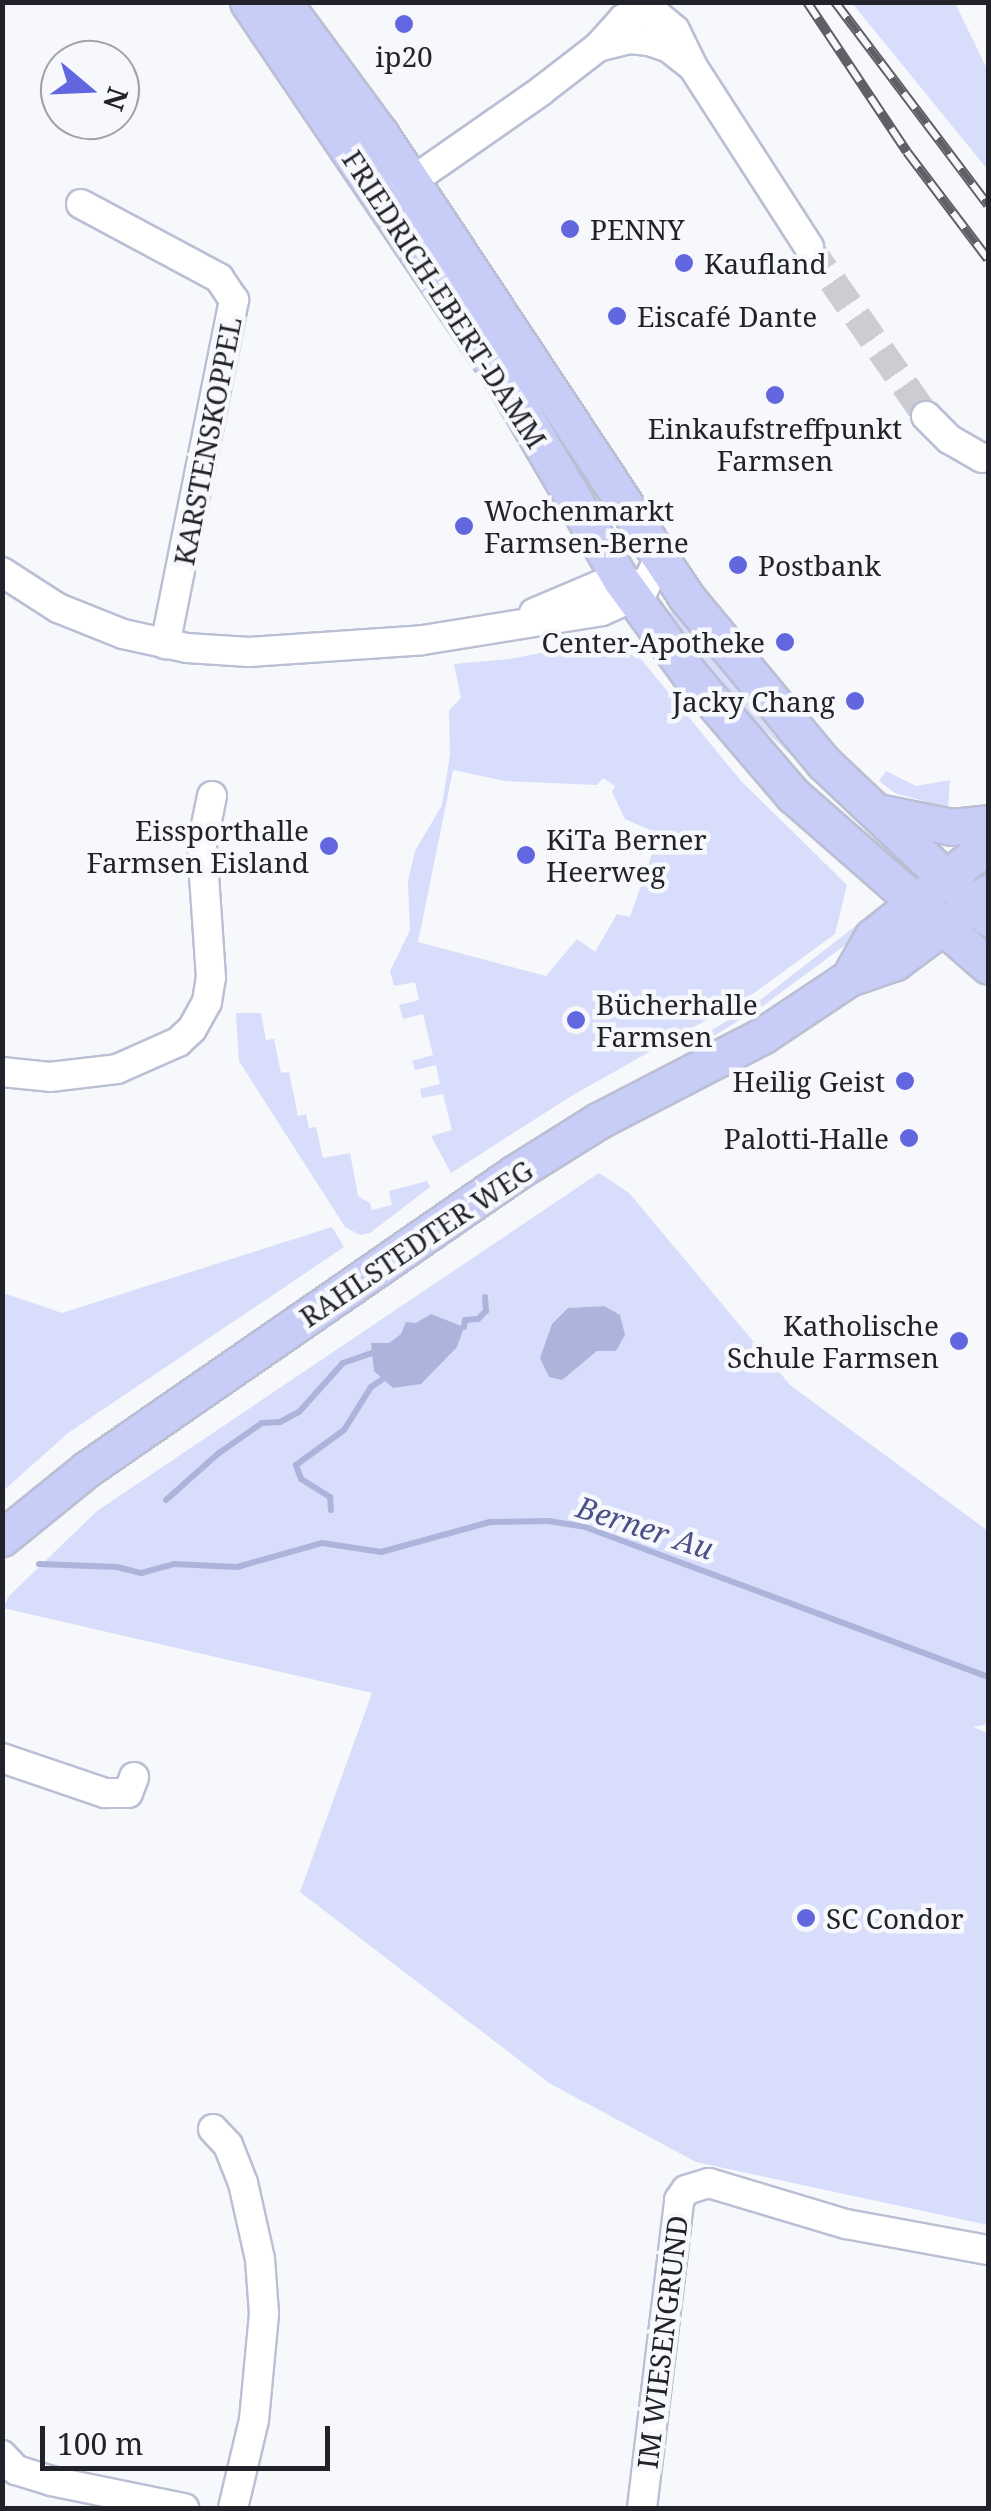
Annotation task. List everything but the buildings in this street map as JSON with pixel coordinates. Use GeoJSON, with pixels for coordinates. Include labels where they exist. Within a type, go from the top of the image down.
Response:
{"type":"FeatureCollection","features":[{"type":"Feature","properties":{"kind":"main road","name":"FRIEDRICH-EBERT-DAMM"},"geometry":{"type":"LineString","coordinates":[[248,2],[397,192],[641,581]]}},
{"type":"Feature","properties":{"kind":"main road","name":"FRIEDRICH-EBERT-DAMM"},"geometry":{"type":"LineString","coordinates":[[283,2],[381,135],[397,192]]}},
{"type":"Feature","properties":{"kind":"main road"},"geometry":{"type":"LineString","coordinates":[[641,581],[716,631],[809,746],[946,878],[984,905]]}},
{"type":"Feature","properties":{"kind":"main road"},"geometry":{"type":"LineString","coordinates":[[641,581],[701,688],[793,795],[988,966]]}},
{"type":"Feature","properties":{"kind":"main road"},"geometry":{"type":"LineString","coordinates":[[872,810],[952,827],[988,824]]}},
{"type":"Feature","properties":{"kind":"main road","name":"RAHLSTEDTER WEG"},"geometry":{"type":"LineString","coordinates":[[850,978],[872,937],[988,845]]}},
{"type":"Feature","properties":{"kind":"main road","name":"RAHLSTEDTER WEG"},"geometry":{"type":"LineString","coordinates":[[2,1538],[88,1469],[598,1120],[762,1036],[850,978],[895,962],[942,928],[984,905]]}},
{"type":"Feature","properties":{"kind":"street"},"geometry":{"type":"LineString","coordinates":[[397,192],[598,47],[634,12],[657,15],[675,30],[693,67],[809,247]]}},
{"type":"Feature","properties":{"kind":"street"},"geometry":{"type":"LineString","coordinates":[[657,15],[670,48]]}},
{"type":"Feature","properties":{"kind":"street"},"geometry":{"type":"LineString","coordinates":[[598,47],[630,39],[670,48],[693,67]]}},
{"type":"Feature","properties":{"kind":"street","name":"KARSTENSKOPPEL"},"geometry":{"type":"LineString","coordinates":[[81,204],[219,278],[234,300],[165,644]]}},
{"type":"Feature","properties":{"kind":"street"},"geometry":{"type":"LineString","coordinates":[[926,416],[949,439],[982,458]]}},
{"type":"Feature","properties":{"kind":"street"},"geometry":{"type":"LineString","coordinates":[[2,572],[84,620],[165,644],[249,652],[424,640],[602,611],[641,581]]}},
{"type":"Feature","properties":{"kind":"street"},"geometry":{"type":"LineString","coordinates":[[2,1072],[50,1077],[116,1069],[178,1042],[192,1029],[210,991],[202,846],[212,796]]}},
{"type":"Feature","properties":{"kind":"street"},"geometry":{"type":"LineString","coordinates":[[2,1758],[105,1793],[128,1793],[134,1777]]}},
{"type":"Feature","properties":{"kind":"street"},"geometry":{"type":"LineString","coordinates":[[214,2129],[228,2145],[243,2183],[260,2259],[264,2314],[254,2420],[233,2508]]}},
{"type":"Feature","properties":{"kind":"street","name":"IM WIESENGRUND"},"geometry":{"type":"LineString","coordinates":[[642,2508],[679,2200],[686,2190],[709,2183],[846,2224],[988,2250]]}},
{"type":"Feature","properties":{"kind":"street"},"geometry":{"type":"LineString","coordinates":[[7,2473],[184,2508]]}},
{"type":"Feature","properties":{"kind":"shaded area"},"geometry":{"type":"Polygon","coordinates":[[[852,3],[955,3],[988,71],[988,170],[852,3]]]}},
{"type":"Feature","properties":{"kind":"shaded area"},"geometry":{"type":"Polygon","coordinates":[[[656,602],[677,616],[774,735],[898,855],[699,669],[656,602]]]}},
{"type":"Feature","properties":{"kind":"shaded area"},"geometry":{"type":"Polygon","coordinates":[[[600,642],[641,659],[741,781],[847,885],[835,934],[754,993],[573,1095],[451,1173],[431,1136],[452,1130],[443,1094],[422,1098],[420,1089],[440,1084],[436,1065],[415,1070],[412,1061],[433,1055],[423,1014],[403,1019],[399,1005],[419,1000],[415,982],[394,986],[390,971],[410,930],[408,881],[415,851],[442,805],[450,755],[449,710],[461,698],[454,664],[509,659],[600,642]],[[453,770],[418,942],[546,976],[577,939],[595,952],[617,914],[630,917],[659,834],[625,819],[612,792],[615,786],[603,778],[597,785],[505,781],[453,770]]]}},
{"type":"Feature","properties":{"kind":"shaded area"},"geometry":{"type":"Polygon","coordinates":[[[886,771],[916,786],[950,780],[948,808],[895,793],[879,781],[886,771]]]}},
{"type":"Feature","properties":{"kind":"shaded area"},"geometry":{"type":"Polygon","coordinates":[[[867,917],[871,921],[844,946],[764,1005],[704,1042],[701,1037],[760,1000],[867,917]]]}},
{"type":"Feature","properties":{"kind":"shaded area"},"geometry":{"type":"Polygon","coordinates":[[[236,1013],[261,1013],[266,1040],[274,1039],[281,1073],[289,1072],[298,1116],[306,1114],[309,1128],[316,1127],[323,1158],[350,1153],[358,1196],[370,1203],[372,1210],[392,1205],[389,1191],[427,1181],[430,1187],[370,1233],[360,1235],[345,1227],[239,1061],[236,1013]]]}},
{"type":"Feature","properties":{"kind":"shaded area"},"geometry":{"type":"Polygon","coordinates":[[[599,1173],[629,1193],[790,1385],[988,1531],[988,1724],[973,1727],[988,1733],[988,2225],[696,2162],[549,2083],[300,1892],[372,1693],[3,1608],[9,1596],[97,1511],[599,1173]],[[604,1306],[569,1308],[597,1351],[617,1351],[604,1306]]]}},
{"type":"Feature","properties":{"kind":"shaded area"},"geometry":{"type":"Polygon","coordinates":[[[332,1227],[344,1247],[68,1433],[3,1491],[3,1293],[62,1313],[332,1227]]]}},
{"type":"Feature","properties":{"kind":"shaded area"},"geometry":{"type":"Polygon","coordinates":[[[604,1306],[620,1315],[625,1335],[616,1351],[597,1351],[562,1380],[549,1377],[540,1358],[552,1324],[568,1308],[604,1306]]]}},
{"type":"Feature","properties":{"kind":"shaded area"},"geometry":{"type":"Polygon","coordinates":[[[431,1314],[464,1327],[457,1347],[421,1384],[393,1388],[374,1371],[371,1343],[389,1343],[401,1334],[406,1322],[416,1323],[431,1314]]]}},
{"type":"Feature","properties":{"kind":"waterway"},"geometry":{"type":"LineString","coordinates":[[464,1327],[465,1320],[478,1319],[486,1311],[485,1297]]}},
{"type":"Feature","properties":{"kind":"waterway"},"geometry":{"type":"LineString","coordinates":[[166,1500],[219,1453],[262,1423],[280,1422],[299,1412],[343,1363],[372,1353]]}},
{"type":"Feature","properties":{"kind":"waterway"},"geometry":{"type":"LineString","coordinates":[[331,1510],[330,1497],[301,1479],[296,1465],[344,1430],[371,1387],[383,1379]]}},
{"type":"Feature","properties":{"kind":"waterway","name":"Berner Au"},"geometry":{"type":"LineString","coordinates":[[39,1564],[117,1567],[141,1573],[174,1564],[237,1567],[322,1543],[381,1552],[490,1522],[548,1521],[585,1527],[988,1677]]}},
{"type":"Feature","properties":{"kind":"tunnel"},"geometry":{"type":"LineString","coordinates":[[809,247],[926,416]]}},
{"type":"Feature","properties":{"kind":"railway"},"geometry":{"type":"LineString","coordinates":[[807,2],[907,152],[988,259]]}},
{"type":"Feature","properties":{"kind":"railway"},"geometry":{"type":"LineString","coordinates":[[835,2],[988,205]]}},
{"type":"Feature","properties":{"kind":"place","name":"ip20"},"geometry":{"type":"Point","coordinates":[404,24]}},
{"type":"Feature","properties":{"kind":"place","name":"PENNY"},"geometry":{"type":"Point","coordinates":[570,229]}},
{"type":"Feature","properties":{"kind":"place","name":"Kaufland"},"geometry":{"type":"Point","coordinates":[684,263]}},
{"type":"Feature","properties":{"kind":"place","name":"Eiscafé Dante"},"geometry":{"type":"Point","coordinates":[617,316]}},
{"type":"Feature","properties":{"kind":"place","name":"Einkaufstreffpunkt Farmsen"},"geometry":{"type":"Point","coordinates":[775,395]}},
{"type":"Feature","properties":{"kind":"place","name":"Wochenmarkt Farmsen-Berne"},"geometry":{"type":"Point","coordinates":[464,526]}},
{"type":"Feature","properties":{"kind":"place","name":"Postbank"},"geometry":{"type":"Point","coordinates":[738,565]}},
{"type":"Feature","properties":{"kind":"place","name":"Center-Apotheke"},"geometry":{"type":"Point","coordinates":[785,642]}},
{"type":"Feature","properties":{"kind":"place","name":"Jacky Chang"},"geometry":{"type":"Point","coordinates":[855,701]}},
{"type":"Feature","properties":{"kind":"place","name":"Eissporthalle Farmsen Eisland"},"geometry":{"type":"Point","coordinates":[329,846]}},
{"type":"Feature","properties":{"kind":"place","name":"KiTa Berner Heerweg"},"geometry":{"type":"Point","coordinates":[526,855]}},
{"type":"Feature","properties":{"kind":"place","name":"Bücherhalle Farmsen"},"geometry":{"type":"Point","coordinates":[576,1020]}},
{"type":"Feature","properties":{"kind":"place","name":"Heilig Geist"},"geometry":{"type":"Point","coordinates":[905,1081]}},
{"type":"Feature","properties":{"kind":"place","name":"Palotti-Halle"},"geometry":{"type":"Point","coordinates":[909,1138]}},
{"type":"Feature","properties":{"kind":"place","name":"Katholische Schule Farmsen"},"geometry":{"type":"Point","coordinates":[959,1341]}},
{"type":"Feature","properties":{"kind":"place","name":"SC Condor"},"geometry":{"type":"Point","coordinates":[806,1918]}}]}
